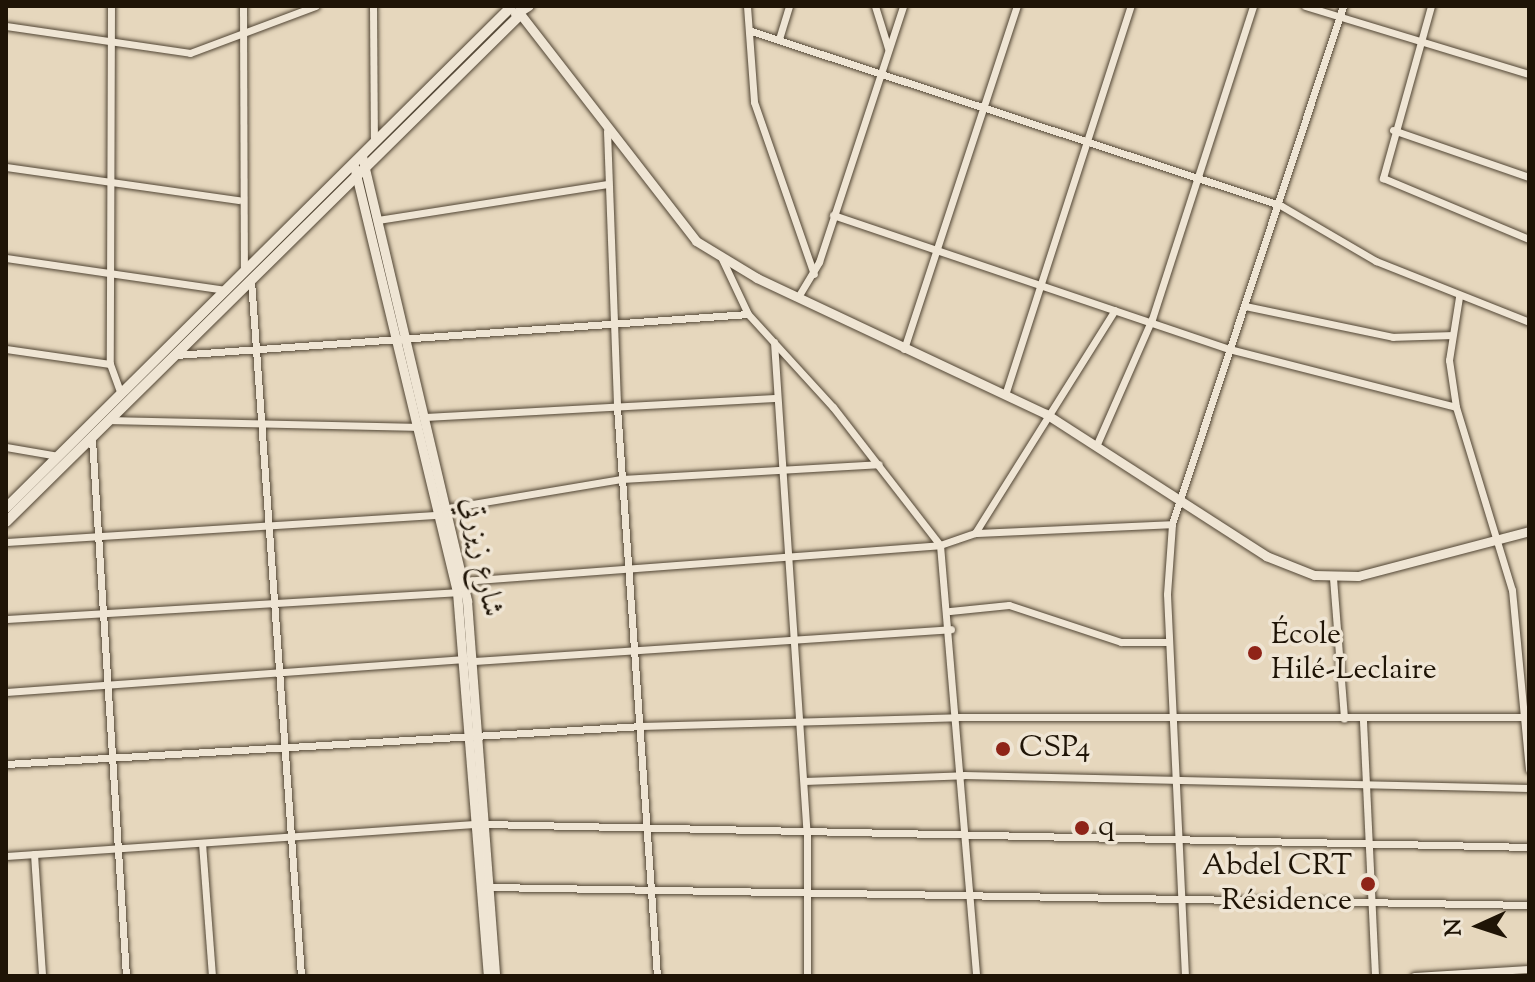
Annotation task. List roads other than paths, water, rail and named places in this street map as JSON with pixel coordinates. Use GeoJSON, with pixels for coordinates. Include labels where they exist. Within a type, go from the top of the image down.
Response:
{"type":"FeatureCollection","features":[{"type":"Feature","properties":{"kind":"main road"},"geometry":{"type":"LineString","coordinates":[[6,522],[92,439],[247,275],[525,12],[511,6],[374,144],[362,164]]}},
{"type":"Feature","properties":{"kind":"main road"},"geometry":{"type":"LineString","coordinates":[[6,508],[226,290],[247,275]]}},
{"type":"Feature","properties":{"kind":"street"},"geometry":{"type":"LineString","coordinates":[[111,6],[113,182],[110,364],[121,394]]}},
{"type":"Feature","properties":{"kind":"street"},"geometry":{"type":"LineString","coordinates":[[243,6],[239,200],[266,424],[301,976]]}},
{"type":"Feature","properties":{"kind":"street"},"geometry":{"type":"LineString","coordinates":[[6,26],[190,53],[316,6]]}},
{"type":"Feature","properties":{"kind":"street"},"geometry":{"type":"LineString","coordinates":[[373,6],[374,144]]}},
{"type":"Feature","properties":{"kind":"street"},"geometry":{"type":"LineString","coordinates":[[747,6],[754,102],[814,274]]}},
{"type":"Feature","properties":{"kind":"street"},"geometry":{"type":"LineString","coordinates":[[779,39],[789,6]]}},
{"type":"Feature","properties":{"kind":"street"},"geometry":{"type":"LineString","coordinates":[[875,6],[889,50]]}},
{"type":"Feature","properties":{"kind":"street"},"geometry":{"type":"LineString","coordinates":[[798,297],[814,274],[903,6]]}},
{"type":"Feature","properties":{"kind":"street"},"geometry":{"type":"LineString","coordinates":[[903,350],[938,253],[1017,6]]}},
{"type":"Feature","properties":{"kind":"street"},"geometry":{"type":"LineString","coordinates":[[1005,395],[1038,285],[1131,6]]}},
{"type":"Feature","properties":{"kind":"street"},"geometry":{"type":"LineString","coordinates":[[1097,444],[1152,319],[1253,6]]}},
{"type":"Feature","properties":{"kind":"street"},"geometry":{"type":"LineString","coordinates":[[1305,6],[1529,74]]}},
{"type":"Feature","properties":{"kind":"street"},"geometry":{"type":"LineString","coordinates":[[1185,976],[1171,717],[1172,524],[1280,205],[1343,6]]}},
{"type":"Feature","properties":{"kind":"street"},"geometry":{"type":"LineString","coordinates":[[1431,6],[1381,171],[1388,182],[1529,239]]}},
{"type":"Feature","properties":{"kind":"street"},"geometry":{"type":"LineString","coordinates":[[525,12],[607,131],[678,224],[722,259],[903,350],[1046,414],[1097,444],[1266,556],[1333,578],[1529,531]]}},
{"type":"Feature","properties":{"kind":"street"},"geometry":{"type":"LineString","coordinates":[[751,31],[882,71],[1280,205],[1459,297],[1529,322]]}},
{"type":"Feature","properties":{"kind":"street"},"geometry":{"type":"LineString","coordinates":[[1393,130],[1529,177]]}},
{"type":"Feature","properties":{"kind":"street"},"geometry":{"type":"LineString","coordinates":[[607,131],[621,479],[636,651],[657,976]]}},
{"type":"Feature","properties":{"kind":"street","name":"شارع زيزرتي"},"geometry":{"type":"LineString","coordinates":[[362,164],[378,220],[402,339]]}},
{"type":"Feature","properties":{"kind":"street","name":"شارع زيزرتي"},"geometry":{"type":"LineString","coordinates":[[362,164],[421,422],[463,581],[481,824],[488,976]]}},
{"type":"Feature","properties":{"kind":"street"},"geometry":{"type":"LineString","coordinates":[[6,167],[239,200]]}},
{"type":"Feature","properties":{"kind":"street"},"geometry":{"type":"LineString","coordinates":[[378,220],[607,184]]}},
{"type":"Feature","properties":{"kind":"street"},"geometry":{"type":"LineString","coordinates":[[833,215],[938,253],[1152,319],[1229,349],[1456,407]]}},
{"type":"Feature","properties":{"kind":"street"},"geometry":{"type":"LineString","coordinates":[[6,258],[226,290]]}},
{"type":"Feature","properties":{"kind":"street"},"geometry":{"type":"LineString","coordinates":[[722,259],[748,314],[879,464],[940,545],[950,611],[964,775],[976,976]]}},
{"type":"Feature","properties":{"kind":"street"},"geometry":{"type":"LineString","coordinates":[[1459,297],[1450,335],[1456,407],[1500,536],[1526,717],[1529,769]]}},
{"type":"Feature","properties":{"kind":"street"},"geometry":{"type":"LineString","coordinates":[[1245,306],[1393,337],[1450,335]]}},
{"type":"Feature","properties":{"kind":"street"},"geometry":{"type":"LineString","coordinates":[[975,533],[1046,414],[1115,310]]}},
{"type":"Feature","properties":{"kind":"street"},"geometry":{"type":"LineString","coordinates":[[173,355],[748,314]]}},
{"type":"Feature","properties":{"kind":"street"},"geometry":{"type":"LineString","coordinates":[[774,342],[775,398],[807,833],[807,976]]}},
{"type":"Feature","properties":{"kind":"street"},"geometry":{"type":"LineString","coordinates":[[6,349],[110,364]]}},
{"type":"Feature","properties":{"kind":"street"},"geometry":{"type":"LineString","coordinates":[[110,420],[266,424],[421,422],[775,398]]}},
{"type":"Feature","properties":{"kind":"street"},"geometry":{"type":"LineString","coordinates":[[92,439],[126,976]]}},
{"type":"Feature","properties":{"kind":"street"},"geometry":{"type":"LineString","coordinates":[[6,447],[58,456]]}},
{"type":"Feature","properties":{"kind":"street"},"geometry":{"type":"LineString","coordinates":[[6,542],[273,527],[443,512],[621,479],[879,464]]}},
{"type":"Feature","properties":{"kind":"street","name":"شارع زيزرتي"},"geometry":{"type":"LineString","coordinates":[[443,512],[469,660]]}},
{"type":"Feature","properties":{"kind":"street"},"geometry":{"type":"LineString","coordinates":[[463,581],[628,566],[940,545],[975,533],[1172,524]]}},
{"type":"Feature","properties":{"kind":"street"},"geometry":{"type":"LineString","coordinates":[[1333,578],[1344,719]]}},
{"type":"Feature","properties":{"kind":"street"},"geometry":{"type":"LineString","coordinates":[[6,619],[457,592]]}},
{"type":"Feature","properties":{"kind":"street"},"geometry":{"type":"LineString","coordinates":[[950,611],[1009,605],[1121,642],[1169,642]]}},
{"type":"Feature","properties":{"kind":"street"},"geometry":{"type":"LineString","coordinates":[[6,692],[951,629]]}},
{"type":"Feature","properties":{"kind":"street"},"geometry":{"type":"LineString","coordinates":[[6,764],[641,726],[800,725],[958,717],[1363,721],[1526,717]]}},
{"type":"Feature","properties":{"kind":"street"},"geometry":{"type":"LineString","coordinates":[[1363,721],[1375,976]]}},
{"type":"Feature","properties":{"kind":"street"},"geometry":{"type":"LineString","coordinates":[[804,781],[964,775],[1529,788]]}},
{"type":"Feature","properties":{"kind":"street"},"geometry":{"type":"LineString","coordinates":[[6,856],[481,824],[1529,847]]}},
{"type":"Feature","properties":{"kind":"street","name":"شارع زيزرتي"},"geometry":{"type":"LineString","coordinates":[[481,824],[490,887],[495,976]]}},
{"type":"Feature","properties":{"kind":"street"},"geometry":{"type":"LineString","coordinates":[[202,843],[212,976]]}},
{"type":"Feature","properties":{"kind":"street"},"geometry":{"type":"LineString","coordinates":[[34,854],[42,976]]}},
{"type":"Feature","properties":{"kind":"street"},"geometry":{"type":"LineString","coordinates":[[490,887],[652,893],[970,891],[1529,905]]}},
{"type":"Feature","properties":{"kind":"street"},"geometry":{"type":"LineString","coordinates":[[1414,976],[1529,969]]}},
{"type":"Feature","properties":{"kind":"place","name":"École Hilé-Leclaire"},"geometry":{"type":"Point","coordinates":[1255,653]}},
{"type":"Feature","properties":{"kind":"place","name":"CSP4"},"geometry":{"type":"Point","coordinates":[1003,749]}},
{"type":"Feature","properties":{"kind":"place","name":"q"},"geometry":{"type":"Point","coordinates":[1082,828]}},
{"type":"Feature","properties":{"kind":"place","name":"Abdel CRT Résidence"},"geometry":{"type":"Point","coordinates":[1368,884]}}]}
